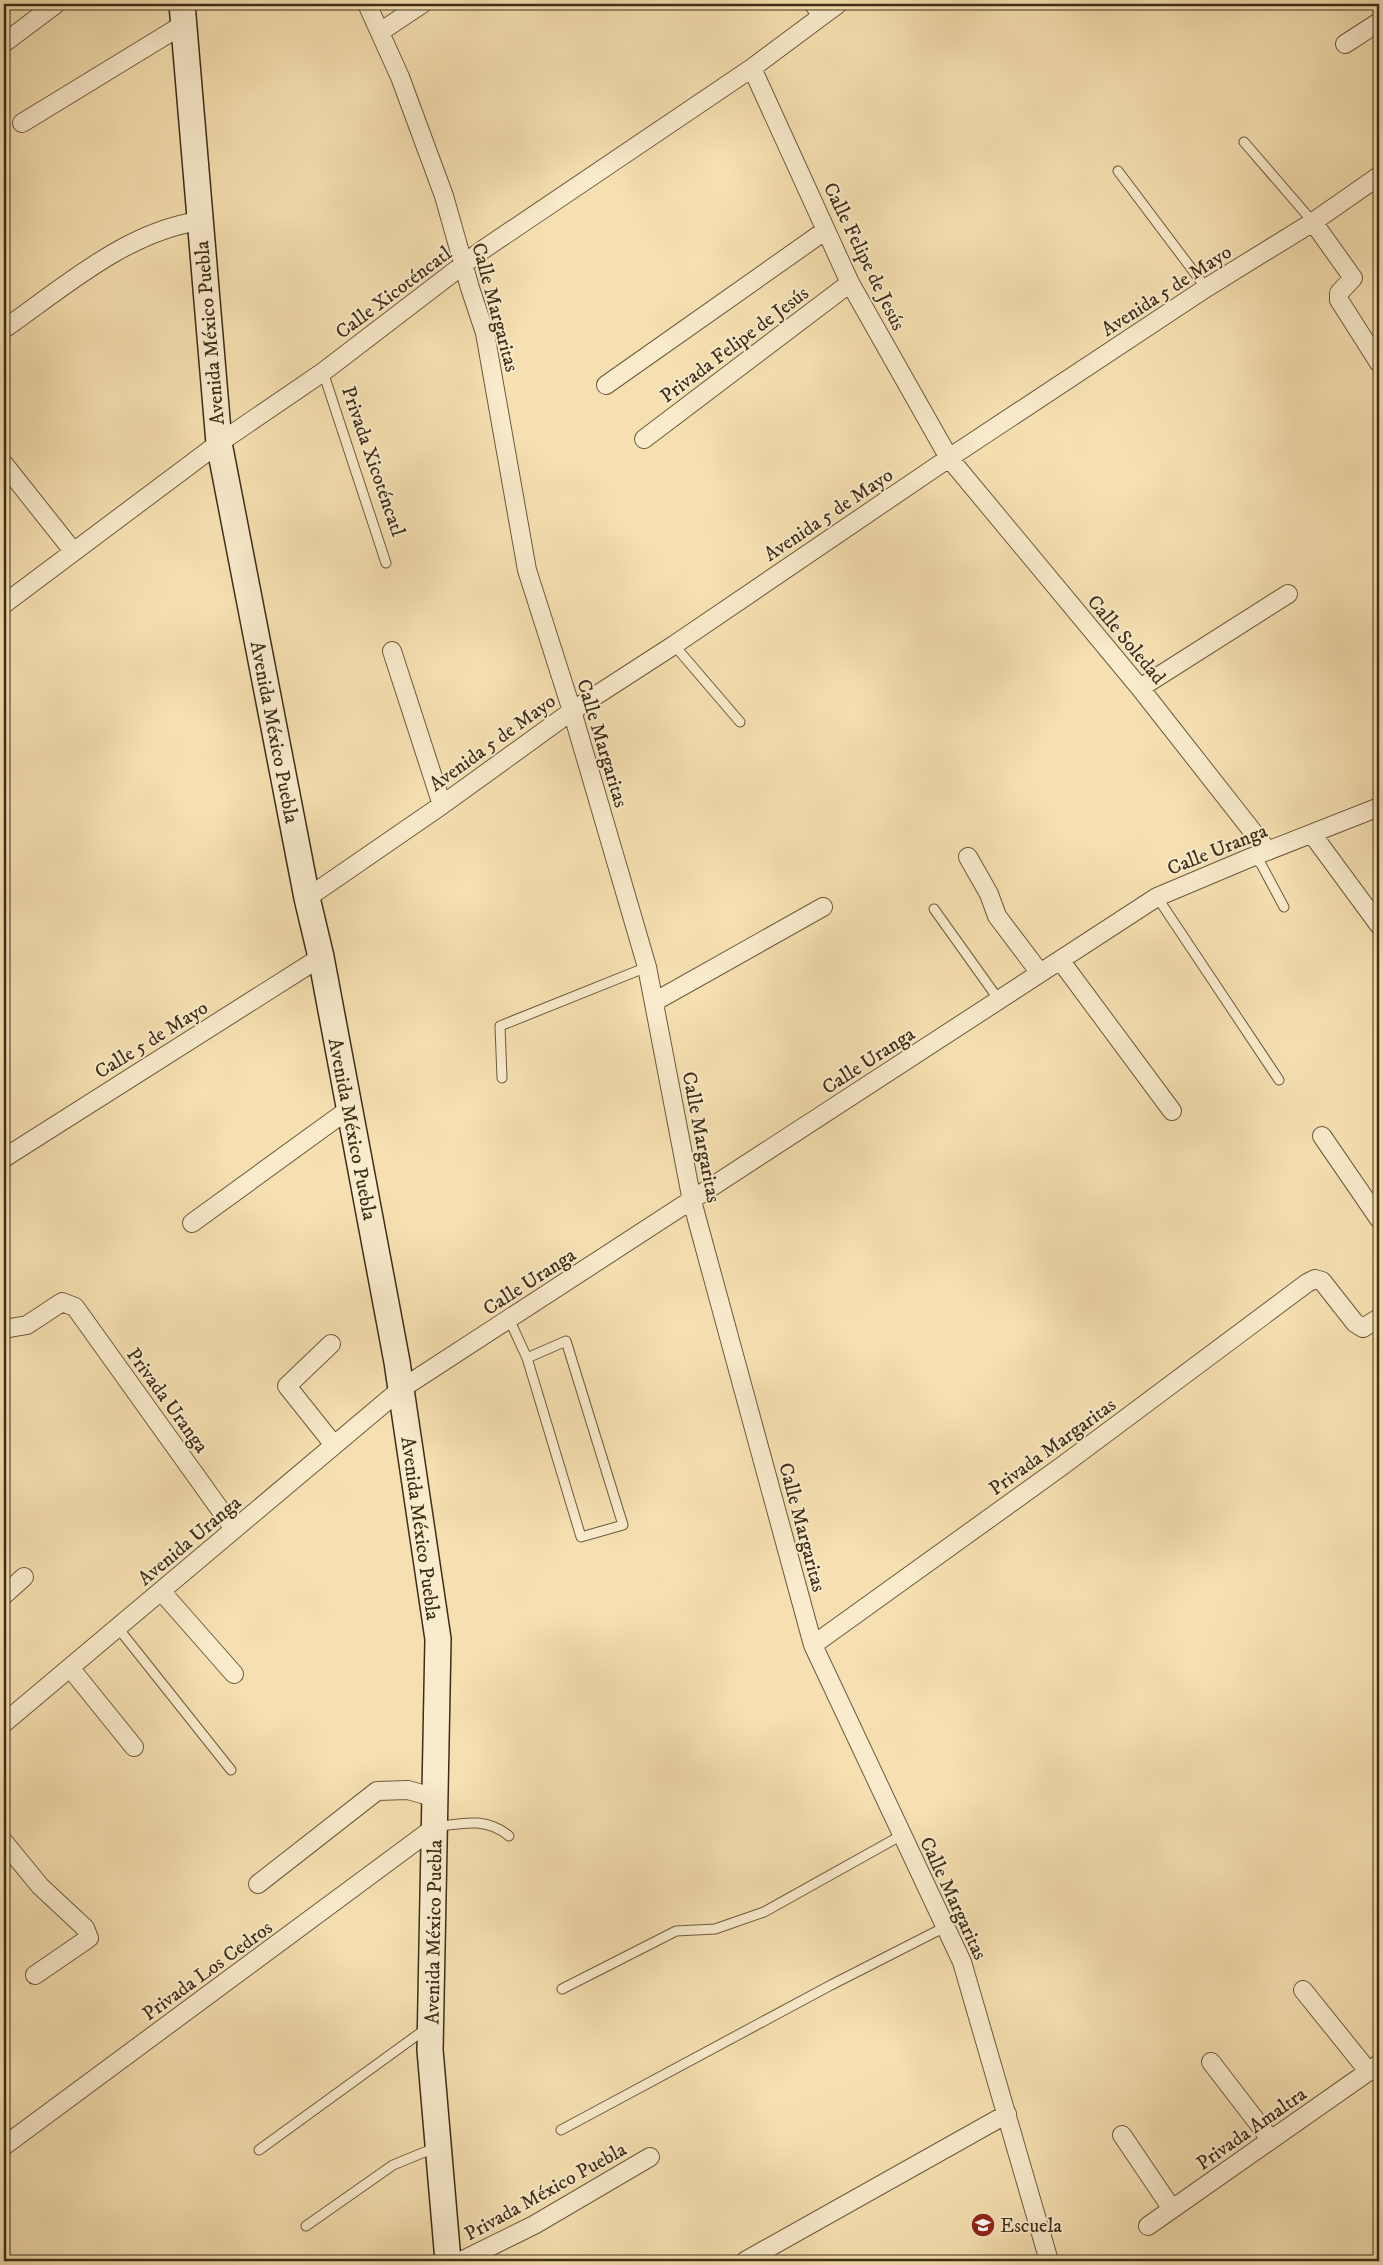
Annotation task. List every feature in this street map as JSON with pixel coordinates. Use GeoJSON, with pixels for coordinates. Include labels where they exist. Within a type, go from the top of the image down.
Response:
{"type":"FeatureCollection","features":[{"type":"Feature","properties":{"kind":"main road","name":"Avenida México Puebla"},"geometry":{"type":"LineString","coordinates":[[183,14],[219,443],[307,898],[321,957],[401,1389],[438,1639],[430,2050],[448,2261]]}},
{"type":"Feature","properties":{"kind":"street"},"geometry":{"type":"LineString","coordinates":[[4,43],[56,4]]}},
{"type":"Feature","properties":{"kind":"street","name":"Calle Margaritas"},"geometry":{"type":"LineString","coordinates":[[367,4],[400,77],[444,196],[463,265],[485,333],[527,570],[572,711],[646,967],[692,1201],[813,1645],[962,1962],[1049,2261]]}},
{"type":"Feature","properties":{"kind":"street"},"geometry":{"type":"LineString","coordinates":[[380,32],[422,4]]}},
{"type":"Feature","properties":{"kind":"street","name":"Calle Xicoténcatl"},"geometry":{"type":"LineString","coordinates":[[4,604],[219,443],[323,372],[463,265],[752,68],[838,4]]}},
{"type":"Feature","properties":{"kind":"street"},"geometry":{"type":"LineString","coordinates":[[22,122],[183,14]]}},
{"type":"Feature","properties":{"kind":"street"},"geometry":{"type":"LineString","coordinates":[[1345,44],[1379,22]]}},
{"type":"Feature","properties":{"kind":"street","name":"Calle Felipe de Jesús"},"geometry":{"type":"LineString","coordinates":[[752,68],[850,283],[948,458]]}},
{"type":"Feature","properties":{"kind":"street","name":"Avenida 5 de Mayo"},"geometry":{"type":"LineString","coordinates":[[307,898],[442,805],[572,711],[674,645],[948,458],[1206,288],[1313,222],[1379,176]]}},
{"type":"Feature","properties":{"kind":"street"},"geometry":{"type":"LineString","coordinates":[[4,329],[124,246],[176,224],[199,221]]}},
{"type":"Feature","properties":{"kind":"street"},"geometry":{"type":"LineString","coordinates":[[1313,222],[1353,278],[1339,293],[1339,300],[1379,363]]}},
{"type":"Feature","properties":{"kind":"street"},"geometry":{"type":"LineString","coordinates":[[606,385],[826,230]]}},
{"type":"Feature","properties":{"kind":"street","name":"Privada Felipe de Jesús"},"geometry":{"type":"LineString","coordinates":[[644,439],[850,283]]}},
{"type":"Feature","properties":{"kind":"street","name":"Calle Soledad"},"geometry":{"type":"LineString","coordinates":[[948,458],[1140,688],[1260,854]]}},
{"type":"Feature","properties":{"kind":"street"},"geometry":{"type":"LineString","coordinates":[[4,464],[73,551]]}},
{"type":"Feature","properties":{"kind":"street"},"geometry":{"type":"LineString","coordinates":[[1140,688],[1288,594]]}},
{"type":"Feature","properties":{"kind":"street"},"geometry":{"type":"LineString","coordinates":[[392,651],[442,805]]}},
{"type":"Feature","properties":{"kind":"street","name":"Calle Uranga"},"geometry":{"type":"LineString","coordinates":[[401,1389],[1157,897],[1379,807]]}},
{"type":"Feature","properties":{"kind":"street"},"geometry":{"type":"LineString","coordinates":[[1312,834],[1379,925]]}},
{"type":"Feature","properties":{"kind":"street"},"geometry":{"type":"LineString","coordinates":[[968,857],[989,894],[998,916],[1040,973]]}},
{"type":"Feature","properties":{"kind":"street"},"geometry":{"type":"LineString","coordinates":[[654,1002],[823,907]]}},
{"type":"Feature","properties":{"kind":"street","name":"Calle 5 de Mayo"},"geometry":{"type":"LineString","coordinates":[[4,1158],[321,957]]}},
{"type":"Feature","properties":{"kind":"street"},"geometry":{"type":"LineString","coordinates":[[1060,960],[1172,1111]]}},
{"type":"Feature","properties":{"kind":"street"},"geometry":{"type":"LineString","coordinates":[[192,1223],[349,1109]]}},
{"type":"Feature","properties":{"kind":"street"},"geometry":{"type":"LineString","coordinates":[[1322,1136],[1379,1219]]}},
{"type":"Feature","properties":{"kind":"street","name":"Privada Margaritas"},"geometry":{"type":"LineString","coordinates":[[813,1645],[1062,1466],[1315,1279],[1322,1281],[1355,1323],[1363,1328],[1379,1318]]}},
{"type":"Feature","properties":{"kind":"street","name":"Privada Uranga"},"geometry":{"type":"LineString","coordinates":[[4,1329],[27,1325],[62,1302],[74,1307],[234,1529]]}},
{"type":"Feature","properties":{"kind":"street"},"geometry":{"type":"LineString","coordinates":[[331,1344],[287,1386],[334,1445]]}},
{"type":"Feature","properties":{"kind":"street","name":"Avenida Uranga"},"geometry":{"type":"LineString","coordinates":[[4,1723],[401,1389]]}},
{"type":"Feature","properties":{"kind":"street"},"geometry":{"type":"LineString","coordinates":[[4,1595],[24,1577]]}},
{"type":"Feature","properties":{"kind":"street"},"geometry":{"type":"LineString","coordinates":[[161,1592],[234,1674]]}},
{"type":"Feature","properties":{"kind":"street"},"geometry":{"type":"LineString","coordinates":[[70,1669],[134,1747]]}},
{"type":"Feature","properties":{"kind":"street"},"geometry":{"type":"LineString","coordinates":[[258,1884],[377,1791],[408,1790],[436,1798]]}},
{"type":"Feature","properties":{"kind":"street","name":"Privada Los Cedros"},"geometry":{"type":"LineString","coordinates":[[4,2146],[435,1827]]}},
{"type":"Feature","properties":{"kind":"street"},"geometry":{"type":"LineString","coordinates":[[4,1842],[40,1886],[85,1928],[89,1938],[35,1976]]}},
{"type":"Feature","properties":{"kind":"street"},"geometry":{"type":"LineString","coordinates":[[1303,1990],[1374,2068]]}},
{"type":"Feature","properties":{"kind":"street"},"geometry":{"type":"LineString","coordinates":[[1212,2062],[1271,2140]]}},
{"type":"Feature","properties":{"kind":"street","name":"Privada Amaltra"},"geometry":{"type":"LineString","coordinates":[[1148,2226],[1374,2068]]}},
{"type":"Feature","properties":{"kind":"street"},"geometry":{"type":"LineString","coordinates":[[745,2261],[1007,2114]]}},
{"type":"Feature","properties":{"kind":"street"},"geometry":{"type":"LineString","coordinates":[[1122,2135],[1172,2209]]}},
{"type":"Feature","properties":{"kind":"street","name":"Privada México Puebla"},"geometry":{"type":"LineString","coordinates":[[461,2261],[534,2225],[650,2157]]}},
{"type":"Feature","properties":{"kind":"lane"},"geometry":{"type":"LineString","coordinates":[[808,4],[818,19]]}},
{"type":"Feature","properties":{"kind":"lane"},"geometry":{"type":"LineString","coordinates":[[1244,142],[1313,222]]}},
{"type":"Feature","properties":{"kind":"lane"},"geometry":{"type":"LineString","coordinates":[[1118,171],[1206,288]]}},
{"type":"Feature","properties":{"kind":"lane","name":"Privada Xicoténcatl"},"geometry":{"type":"LineString","coordinates":[[323,372],[386,563]]}},
{"type":"Feature","properties":{"kind":"lane"},"geometry":{"type":"LineString","coordinates":[[674,645],[740,722]]}},
{"type":"Feature","properties":{"kind":"lane"},"geometry":{"type":"LineString","coordinates":[[1260,854],[1261,864],[1284,907]]}},
{"type":"Feature","properties":{"kind":"lane"},"geometry":{"type":"LineString","coordinates":[[1157,897],[1279,1080]]}},
{"type":"Feature","properties":{"kind":"lane"},"geometry":{"type":"LineString","coordinates":[[934,909],[998,1000]]}},
{"type":"Feature","properties":{"kind":"lane"},"geometry":{"type":"LineString","coordinates":[[502,1078],[500,1026],[646,967]]}},
{"type":"Feature","properties":{"kind":"lane"},"geometry":{"type":"LineString","coordinates":[[509,1319],[527,1358],[581,1537],[622,1525],[566,1342],[527,1358]]}},
{"type":"Feature","properties":{"kind":"lane"},"geometry":{"type":"LineString","coordinates":[[118,1628],[231,1770]]}},
{"type":"Feature","properties":{"kind":"lane"},"geometry":{"type":"LineString","coordinates":[[435,1827],[474,1822],[498,1826],[509,1836]]}},
{"type":"Feature","properties":{"kind":"lane"},"geometry":{"type":"LineString","coordinates":[[562,1989],[676,1931],[715,1929],[764,1912],[902,1835]]}},
{"type":"Feature","properties":{"kind":"lane"},"geometry":{"type":"LineString","coordinates":[[561,2130],[831,1985],[945,1927]]}},
{"type":"Feature","properties":{"kind":"lane"},"geometry":{"type":"LineString","coordinates":[[258,2150],[431,2025]]}},
{"type":"Feature","properties":{"kind":"lane"},"geometry":{"type":"LineString","coordinates":[[306,2226],[393,2165],[438,2147]]}},
{"type":"Feature","properties":{"kind":"place","name":"Escuela"},"geometry":{"type":"Point","coordinates":[983,2225]}}]}
